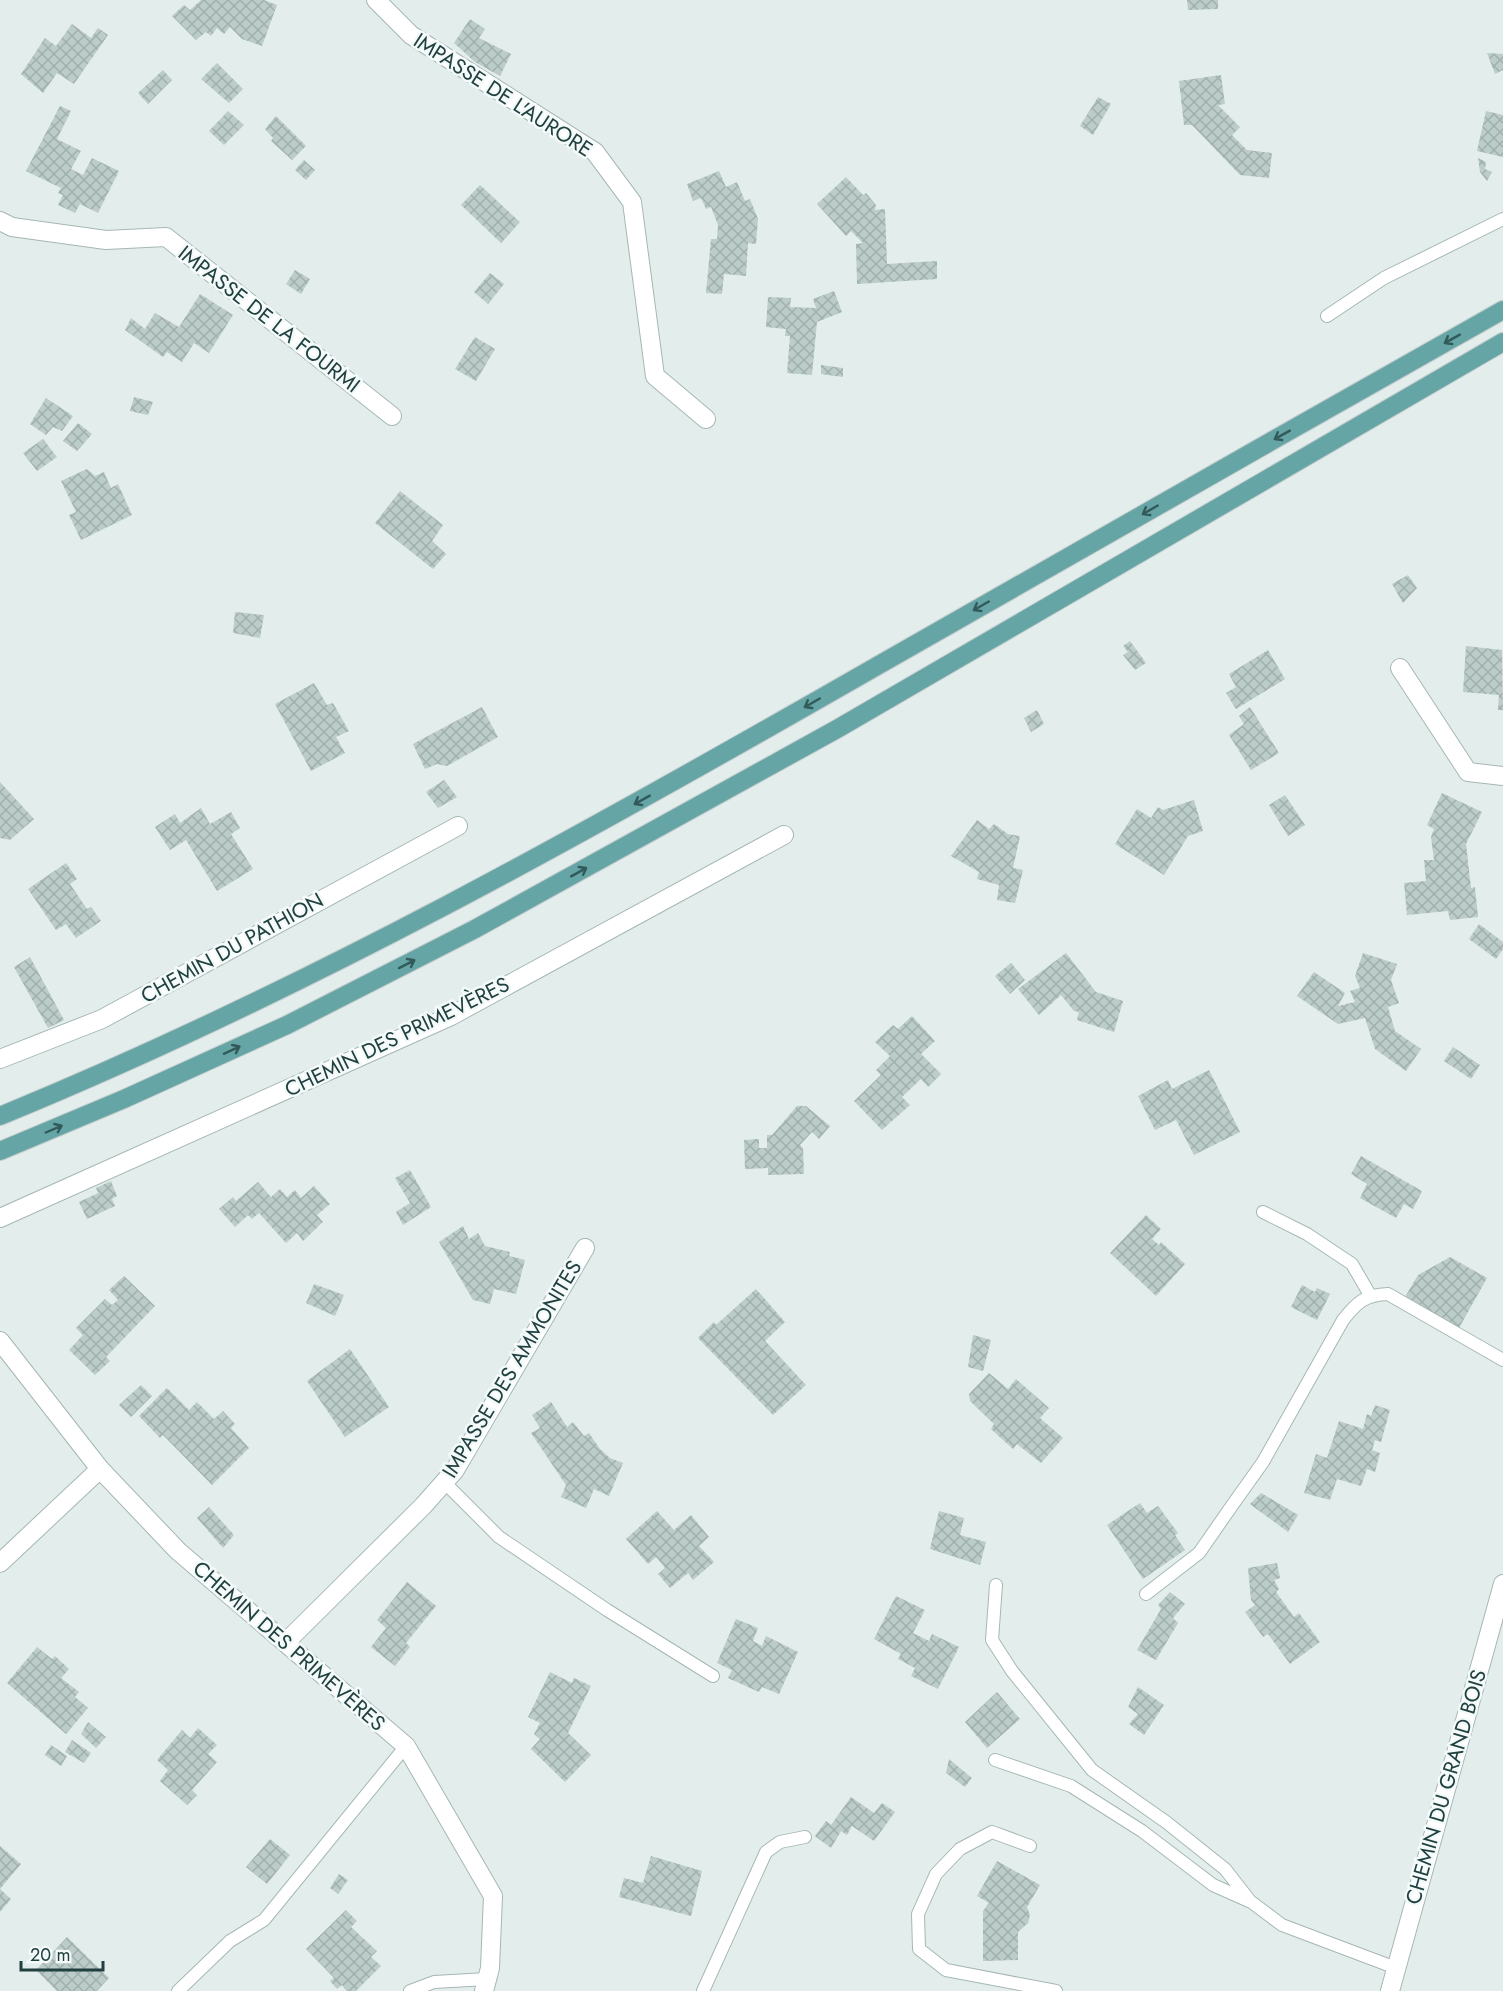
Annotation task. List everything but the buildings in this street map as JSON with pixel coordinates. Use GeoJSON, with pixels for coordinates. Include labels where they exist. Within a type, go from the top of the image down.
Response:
{"type":"FeatureCollection","features":[{"type":"Feature","properties":{"kind":"main road"},"geometry":{"type":"LineString","coordinates":[[0,1116],[103,1074],[264,999],[453,903],[639,802],[1503,310]]}},
{"type":"Feature","properties":{"kind":"main road"},"geometry":{"type":"LineString","coordinates":[[0,1151],[124,1100],[287,1025],[485,924],[837,729],[1503,342]]}},
{"type":"Feature","properties":{"kind":"street","name":"IMPASSE DE L'AURORE"},"geometry":{"type":"LineString","coordinates":[[376,0],[411,35],[595,152],[632,202],[655,376],[706,419]]}},
{"type":"Feature","properties":{"kind":"street","name":"IMPASSE DE LA FOURMI"},"geometry":{"type":"LineString","coordinates":[[0,221],[12,226],[106,240],[166,237],[392,416]]}},
{"type":"Feature","properties":{"kind":"street"},"geometry":{"type":"LineString","coordinates":[[1400,668],[1468,772],[1503,776]]}},
{"type":"Feature","properties":{"kind":"street","name":"CHEMIN DU PATHION"},"geometry":{"type":"LineString","coordinates":[[0,1059],[102,1019],[458,826]]}},
{"type":"Feature","properties":{"kind":"street","name":"CHEMIN DES PRIMEVÈRES"},"geometry":{"type":"LineString","coordinates":[[0,1218],[451,1016],[784,835]]}},
{"type":"Feature","properties":{"kind":"street","name":"IMPASSE DES AMMONITES"},"geometry":{"type":"LineString","coordinates":[[286,1642],[455,1470],[585,1248]]}},
{"type":"Feature","properties":{"kind":"street","name":"CHEMIN DES PRIMEVÈRES"},"geometry":{"type":"LineString","coordinates":[[0,1341],[100,1469],[178,1551],[406,1746],[493,1896],[485,1985]]}},
{"type":"Feature","properties":{"kind":"street"},"geometry":{"type":"LineString","coordinates":[[0,1563],[100,1469]]}},
{"type":"Feature","properties":{"kind":"street","name":"CHEMIN DU GRAND BOIS"},"geometry":{"type":"LineString","coordinates":[[1390,1991],[1463,1735],[1503,1584]]}},
{"type":"Feature","properties":{"kind":"lane"},"geometry":{"type":"LineString","coordinates":[[1327,316],[1384,278],[1503,219]]}},
{"type":"Feature","properties":{"kind":"lane"},"geometry":{"type":"LineString","coordinates":[[1263,1212],[1307,1234],[1352,1264],[1370,1294]]}},
{"type":"Feature","properties":{"kind":"lane"},"geometry":{"type":"LineString","coordinates":[[1146,1594],[1199,1553],[1263,1462],[1343,1320],[1357,1302],[1370,1294],[1388,1294],[1503,1360]]}},
{"type":"Feature","properties":{"kind":"lane"},"geometry":{"type":"LineString","coordinates":[[444,1482],[499,1536],[608,1610],[713,1676]]}},
{"type":"Feature","properties":{"kind":"lane"},"geometry":{"type":"LineString","coordinates":[[996,1585],[992,1640],[1012,1671],[1092,1770],[1166,1822],[1225,1869],[1250,1901]]}},
{"type":"Feature","properties":{"kind":"lane"},"geometry":{"type":"LineString","coordinates":[[178,1991],[230,1941],[264,1920],[406,1746]]}},
{"type":"Feature","properties":{"kind":"lane"},"geometry":{"type":"LineString","coordinates":[[995,1760],[1071,1786],[1142,1832],[1213,1885],[1250,1901],[1282,1925],[1396,1968]]}},
{"type":"Feature","properties":{"kind":"lane"},"geometry":{"type":"LineString","coordinates":[[1030,1846],[992,1833],[960,1848],[936,1874],[918,1914],[919,1949],[946,1970],[1056,1991]]}},
{"type":"Feature","properties":{"kind":"lane"},"geometry":{"type":"LineString","coordinates":[[703,1991],[766,1852],[780,1842],[805,1837]]}},
{"type":"Feature","properties":{"kind":"lane"},"geometry":{"type":"LineString","coordinates":[[410,1991],[434,1982],[485,1985]]}}]}
